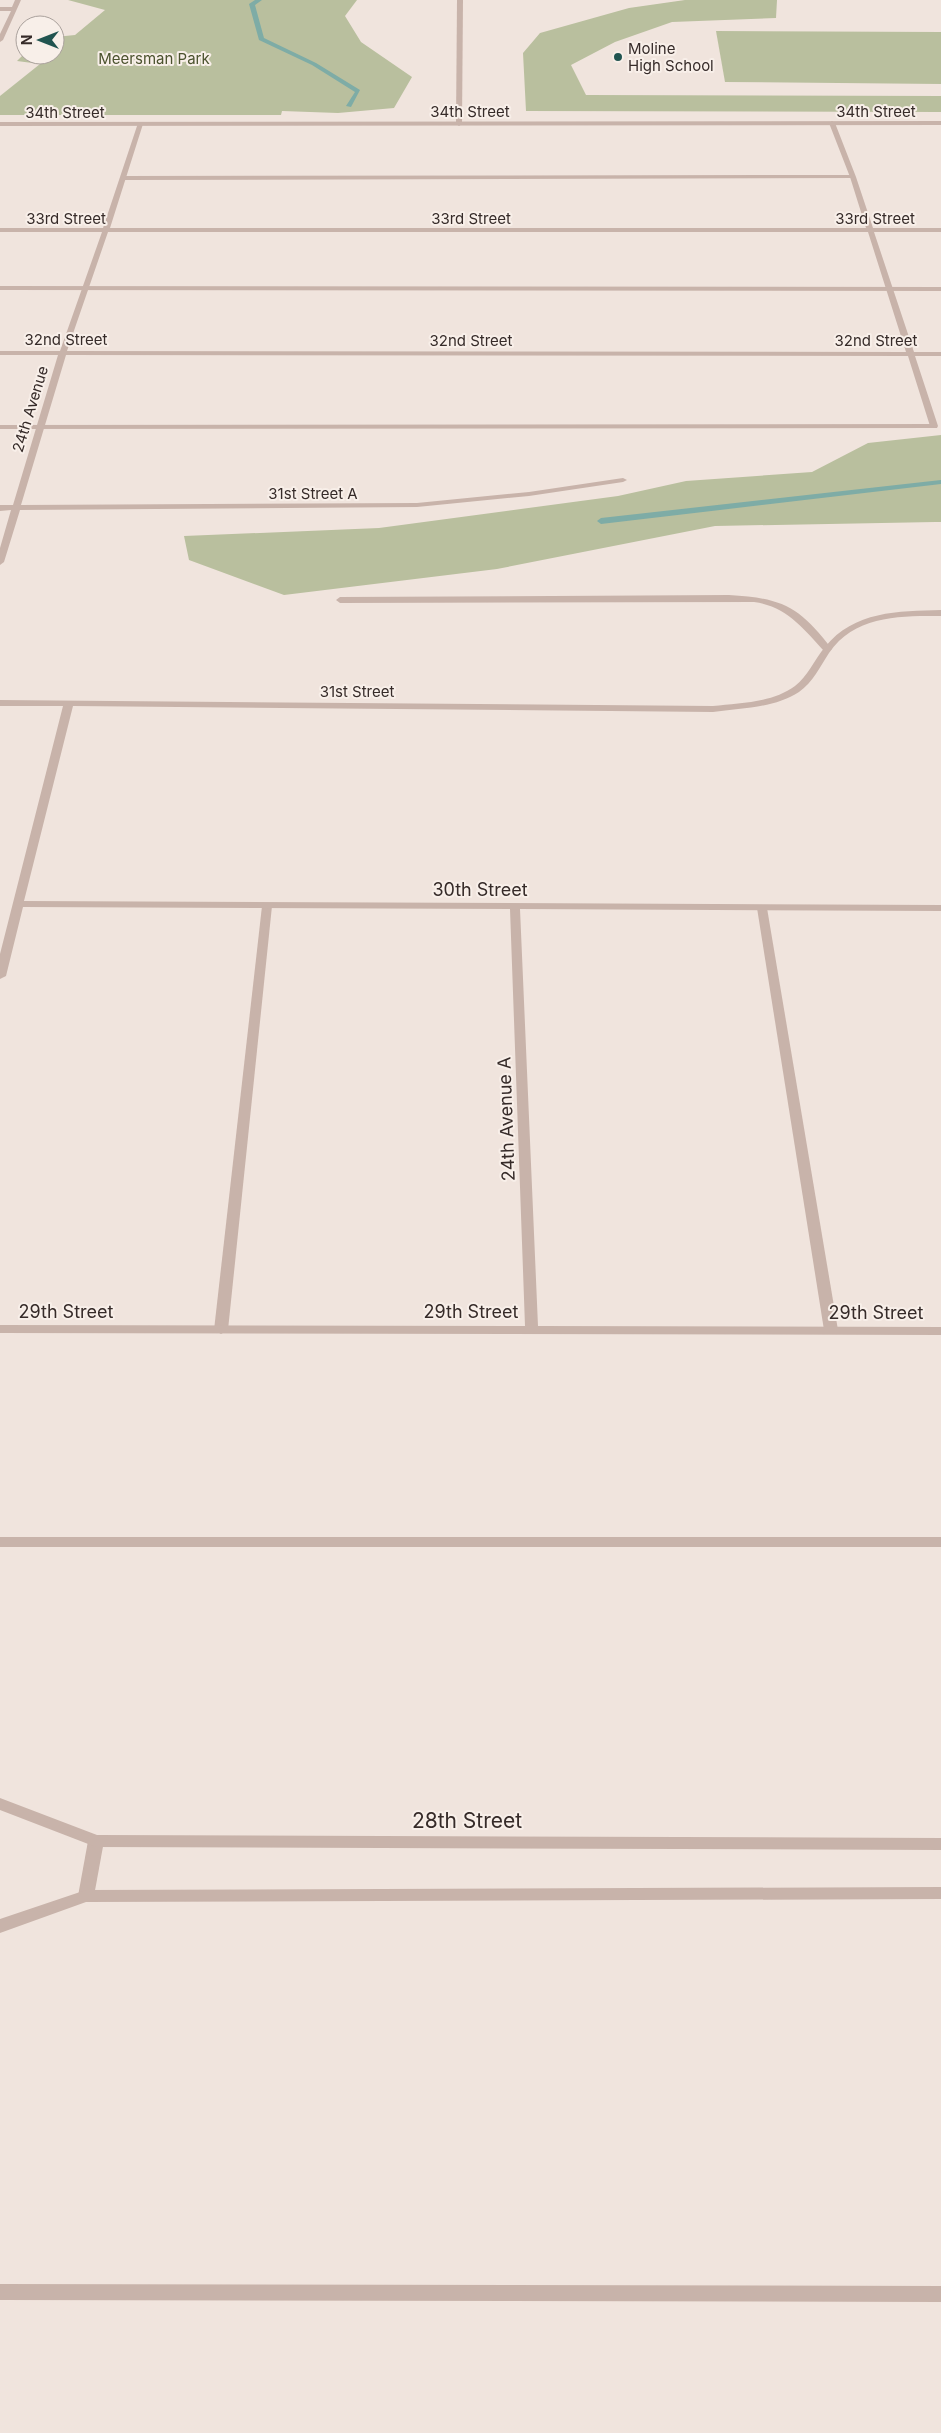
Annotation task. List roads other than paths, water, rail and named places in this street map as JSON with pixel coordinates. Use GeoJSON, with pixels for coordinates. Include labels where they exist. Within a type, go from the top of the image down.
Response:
{"type":"FeatureCollection","features":[{"type":"Feature","properties":{"kind":"street"},"geometry":{"type":"LineString","coordinates":[[0,40],[18,0]]}},
{"type":"Feature","properties":{"kind":"street"},"geometry":{"type":"LineString","coordinates":[[459,124],[460,0]]}},
{"type":"Feature","properties":{"kind":"street"},"geometry":{"type":"LineString","coordinates":[[0,9],[14,9]]}},
{"type":"Feature","properties":{"kind":"street"},"geometry":{"type":"LineString","coordinates":[[0,427],[934,426],[852,177],[832,123]]}},
{"type":"Feature","properties":{"kind":"street","name":"34th Street"},"geometry":{"type":"LineString","coordinates":[[0,124],[941,124]]}},
{"type":"Feature","properties":{"kind":"street","name":"24th Avenue"},"geometry":{"type":"LineString","coordinates":[[0,562],[63,352],[124,178],[140,124]]}},
{"type":"Feature","properties":{"kind":"street"},"geometry":{"type":"LineString","coordinates":[[124,178],[852,177]]}},
{"type":"Feature","properties":{"kind":"street","name":"33rd Street"},"geometry":{"type":"LineString","coordinates":[[0,230],[941,230]]}},
{"type":"Feature","properties":{"kind":"street"},"geometry":{"type":"LineString","coordinates":[[0,288],[941,289]]}},
{"type":"Feature","properties":{"kind":"street","name":"32nd Street"},"geometry":{"type":"LineString","coordinates":[[0,353],[941,354]]}},
{"type":"Feature","properties":{"kind":"street","name":"31st Street A"},"geometry":{"type":"LineString","coordinates":[[0,508],[417,505],[529,494],[623,480]]}},
{"type":"Feature","properties":{"kind":"street"},"geometry":{"type":"LineString","coordinates":[[340,600],[729,598],[768,601],[780,605],[795,615],[827,649]]}},
{"type":"Feature","properties":{"kind":"street","name":"31st Street"},"geometry":{"type":"LineString","coordinates":[[0,703],[713,709],[767,701],[794,691],[810,675],[833,641],[854,624],[894,614],[941,613]]}},
{"type":"Feature","properties":{"kind":"street"},"geometry":{"type":"LineString","coordinates":[[0,976],[20,904],[69,703]]}},
{"type":"Feature","properties":{"kind":"street","name":"30th Street"},"geometry":{"type":"LineString","coordinates":[[20,904],[941,908]]}},
{"type":"Feature","properties":{"kind":"street"},"geometry":{"type":"LineString","coordinates":[[221,1330],[267,906]]}},
{"type":"Feature","properties":{"kind":"street","name":"24th Avenue A"},"geometry":{"type":"LineString","coordinates":[[515,907],[532,1330]]}},
{"type":"Feature","properties":{"kind":"street"},"geometry":{"type":"LineString","coordinates":[[762,908],[831,1330]]}},
{"type":"Feature","properties":{"kind":"street","name":"29th Street"},"geometry":{"type":"LineString","coordinates":[[0,1329],[941,1331]]}},
{"type":"Feature","properties":{"kind":"street"},"geometry":{"type":"LineString","coordinates":[[0,1542],[941,1542]]}},
{"type":"Feature","properties":{"kind":"street","name":"28th Street"},"geometry":{"type":"LineString","coordinates":[[0,1804],[96,1841],[941,1844]]}},
{"type":"Feature","properties":{"kind":"street"},"geometry":{"type":"LineString","coordinates":[[86,1896],[96,1841]]}},
{"type":"Feature","properties":{"kind":"street"},"geometry":{"type":"LineString","coordinates":[[0,1926],[86,1896],[941,1893]]}},
{"type":"Feature","properties":{"kind":"street"},"geometry":{"type":"LineString","coordinates":[[0,2292],[941,2294]]}},
{"type":"Feature","properties":{"kind":"waterway"},"geometry":{"type":"LineString","coordinates":[[259,0],[252,4],[261,39],[314,64],[358,91],[349,106]]}},
{"type":"Feature","properties":{"kind":"waterway"},"geometry":{"type":"LineString","coordinates":[[601,521],[941,482]]}},
{"type":"Feature","properties":{"kind":"place","name":"Moline High School"},"geometry":{"type":"Point","coordinates":[618,57]}},
{"type":"Feature","properties":{"kind":"park label","name":"Meersman Park"},"geometry":{"type":"Point","coordinates":[154,58]}}]}
